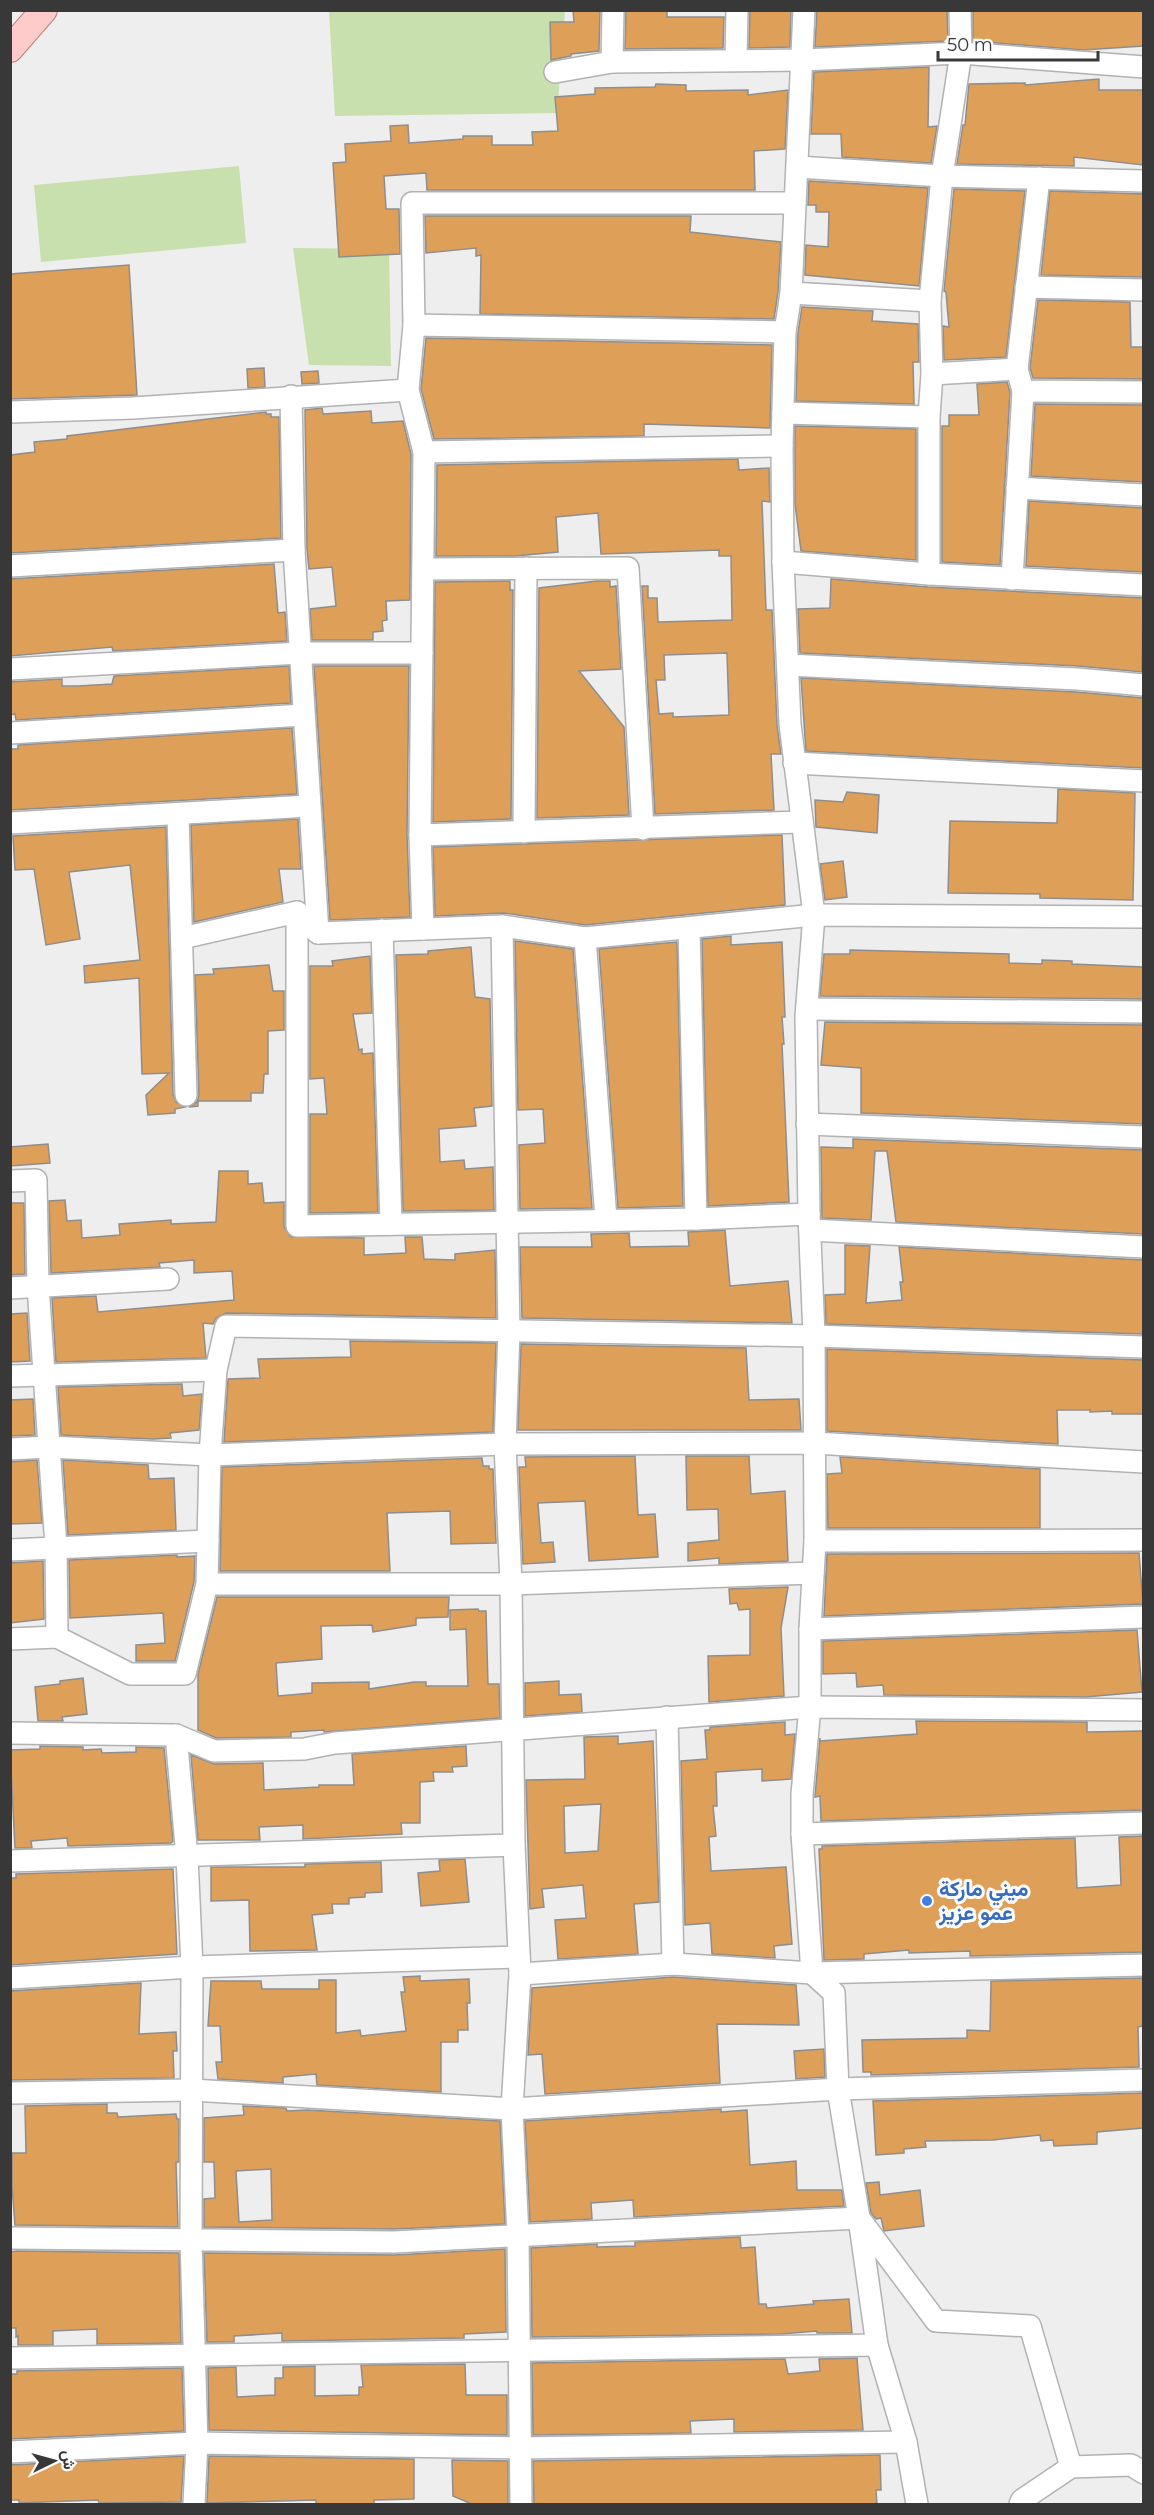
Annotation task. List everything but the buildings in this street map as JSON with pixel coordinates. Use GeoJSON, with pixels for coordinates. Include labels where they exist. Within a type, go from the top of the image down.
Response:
{"type":"FeatureCollection","features":[{"type":"Feature","properties":{"kind":"main road"},"geometry":{"type":"LineString","coordinates":[[10,49],[44,10]]}},
{"type":"Feature","properties":{"kind":"street"},"geometry":{"type":"LineString","coordinates":[[612,62],[613,10]]}},
{"type":"Feature","properties":{"kind":"street"},"geometry":{"type":"LineString","coordinates":[[736,60],[737,10]]}},
{"type":"Feature","properties":{"kind":"street"},"geometry":{"type":"LineString","coordinates":[[804,10],[791,293],[785,332],[782,446],[783,562],[790,724],[814,915],[807,1009],[807,1124],[814,1336],[815,1541],[810,1629],[810,1707],[802,1794],[802,1834],[812,1973],[834,1993],[838,2089],[877,2345],[906,2442],[917,2505]]}},
{"type":"Feature","properties":{"kind":"street"},"geometry":{"type":"LineString","coordinates":[[929,574],[929,417],[932,374],[930,301],[942,176],[961,53],[960,10]]}},
{"type":"Feature","properties":{"kind":"street"},"geometry":{"type":"LineString","coordinates":[[555,72],[612,62],[802,60],[961,53],[1143,67]]}},
{"type":"Feature","properties":{"kind":"street"},"geometry":{"type":"LineString","coordinates":[[797,167],[942,176],[1143,181]]}},
{"type":"Feature","properties":{"kind":"street"},"geometry":{"type":"LineString","coordinates":[[1012,579],[1023,391],[1017,369],[1039,178]]}},
{"type":"Feature","properties":{"kind":"street"},"geometry":{"type":"LineString","coordinates":[[423,928],[420,835],[424,452],[408,390],[414,325],[412,203],[795,203]]}},
{"type":"Feature","properties":{"kind":"street"},"geometry":{"type":"LineString","coordinates":[[1026,287],[1143,290]]}},
{"type":"Feature","properties":{"kind":"street"},"geometry":{"type":"LineString","coordinates":[[791,293],[930,301]]}},
{"type":"Feature","properties":{"kind":"street"},"geometry":{"type":"LineString","coordinates":[[414,325],[785,332]]}},
{"type":"Feature","properties":{"kind":"street"},"geometry":{"type":"LineString","coordinates":[[932,374],[1017,369]]}},
{"type":"Feature","properties":{"kind":"street"},"geometry":{"type":"LineString","coordinates":[[10,412],[133,408],[408,390]]}},
{"type":"Feature","properties":{"kind":"street"},"geometry":{"type":"LineString","coordinates":[[1023,391],[1143,392]]}},
{"type":"Feature","properties":{"kind":"street"},"geometry":{"type":"LineString","coordinates":[[291,396],[294,550],[318,933]]}},
{"type":"Feature","properties":{"kind":"street"},"geometry":{"type":"LineString","coordinates":[[783,413],[929,417]]}},
{"type":"Feature","properties":{"kind":"street"},"geometry":{"type":"LineString","coordinates":[[424,452],[782,446]]}},
{"type":"Feature","properties":{"kind":"street"},"geometry":{"type":"LineString","coordinates":[[1017,488],[1143,495]]}},
{"type":"Feature","properties":{"kind":"street"},"geometry":{"type":"LineString","coordinates":[[10,566],[294,550]]}},
{"type":"Feature","properties":{"kind":"street"},"geometry":{"type":"LineString","coordinates":[[783,562],[929,574],[1143,585]]}},
{"type":"Feature","properties":{"kind":"street"},"geometry":{"type":"LineString","coordinates":[[524,832],[525,568]]}},
{"type":"Feature","properties":{"kind":"street"},"geometry":{"type":"LineString","coordinates":[[423,569],[628,568],[643,829]]}},
{"type":"Feature","properties":{"kind":"street"},"geometry":{"type":"LineString","coordinates":[[10,669],[300,654],[422,653]]}},
{"type":"Feature","properties":{"kind":"street"},"geometry":{"type":"LineString","coordinates":[[788,665],[1077,679],[1143,685]]}},
{"type":"Feature","properties":{"kind":"street"},"geometry":{"type":"LineString","coordinates":[[10,732],[304,715]]}},
{"type":"Feature","properties":{"kind":"street"},"geometry":{"type":"LineString","coordinates":[[794,763],[1143,781]]}},
{"type":"Feature","properties":{"kind":"street"},"geometry":{"type":"LineString","coordinates":[[10,823],[309,806]]}},
{"type":"Feature","properties":{"kind":"street"},"geometry":{"type":"LineString","coordinates":[[178,814],[186,1095]]}},
{"type":"Feature","properties":{"kind":"street"},"geometry":{"type":"LineString","coordinates":[[420,835],[801,822]]}},
{"type":"Feature","properties":{"kind":"street"},"geometry":{"type":"LineString","coordinates":[[182,938],[297,912]]}},
{"type":"Feature","properties":{"kind":"street"},"geometry":{"type":"LineString","coordinates":[[297,912],[318,933],[502,926],[585,938],[814,915],[1143,917]]}},
{"type":"Feature","properties":{"kind":"street"},"geometry":{"type":"LineString","coordinates":[[297,912],[297,1226],[696,1219],[810,1222],[1143,1247]]}},
{"type":"Feature","properties":{"kind":"street"},"geometry":{"type":"LineString","coordinates":[[502,926],[509,1331],[505,1444],[511,1584],[514,1845],[520,1966],[512,2109],[518,2235],[521,2505]]}},
{"type":"Feature","properties":{"kind":"street"},"geometry":{"type":"LineString","coordinates":[[689,928],[696,1219]]}},
{"type":"Feature","properties":{"kind":"street"},"geometry":{"type":"LineString","coordinates":[[382,930],[391,1224]]}},
{"type":"Feature","properties":{"kind":"street"},"geometry":{"type":"LineString","coordinates":[[585,938],[606,1219]]}},
{"type":"Feature","properties":{"kind":"street"},"geometry":{"type":"LineString","coordinates":[[807,1009],[1143,1012]]}},
{"type":"Feature","properties":{"kind":"street"},"geometry":{"type":"LineString","coordinates":[[807,1124],[1143,1137]]}},
{"type":"Feature","properties":{"kind":"street"},"geometry":{"type":"LineString","coordinates":[[10,1181],[36,1180],[38,1286],[56,1547],[57,1637]]}},
{"type":"Feature","properties":{"kind":"street"},"geometry":{"type":"LineString","coordinates":[[10,1288],[168,1279]]}},
{"type":"Feature","properties":{"kind":"street"},"geometry":{"type":"LineString","coordinates":[[10,1639],[57,1637],[130,1674],[185,1674],[207,1584],[210,1455],[216,1370],[226,1326],[814,1336],[1143,1347]]}},
{"type":"Feature","properties":{"kind":"street"},"geometry":{"type":"LineString","coordinates":[[10,1376],[216,1370]]}},
{"type":"Feature","properties":{"kind":"street"},"geometry":{"type":"LineString","coordinates":[[10,1449],[49,1447],[210,1455],[505,1444],[814,1443],[1143,1462]]}},
{"type":"Feature","properties":{"kind":"street"},"geometry":{"type":"LineString","coordinates":[[815,1541],[1143,1540]]}},
{"type":"Feature","properties":{"kind":"street"},"geometry":{"type":"LineString","coordinates":[[10,1550],[208,1541]]}},
{"type":"Feature","properties":{"kind":"street"},"geometry":{"type":"LineString","coordinates":[[207,1584],[511,1584],[813,1573]]}},
{"type":"Feature","properties":{"kind":"street"},"geometry":{"type":"LineString","coordinates":[[810,1629],[1143,1617]]}},
{"type":"Feature","properties":{"kind":"street"},"geometry":{"type":"LineString","coordinates":[[10,1733],[176,1735],[214,1751],[266,1751],[304,1749],[336,1743],[810,1707],[1143,1710]]}},
{"type":"Feature","properties":{"kind":"street"},"geometry":{"type":"LineString","coordinates":[[667,1718],[673,1964]]}},
{"type":"Feature","properties":{"kind":"street"},"geometry":{"type":"LineString","coordinates":[[176,1735],[187,1857],[192,1967],[191,2241],[197,2443],[194,2505]]}},
{"type":"Feature","properties":{"kind":"street"},"geometry":{"type":"LineString","coordinates":[[802,1834],[1143,1823]]}},
{"type":"Feature","properties":{"kind":"street"},"geometry":{"type":"LineString","coordinates":[[10,1861],[514,1845]]}},
{"type":"Feature","properties":{"kind":"street"},"geometry":{"type":"LineString","coordinates":[[10,1978],[192,1967],[673,1964],[812,1973],[1143,1965]]}},
{"type":"Feature","properties":{"kind":"street"},"geometry":{"type":"LineString","coordinates":[[10,2093],[191,2090],[512,2109],[838,2089],[1143,2080]]}},
{"type":"Feature","properties":{"kind":"street"},"geometry":{"type":"LineString","coordinates":[[10,2238],[394,2242],[859,2218]]}},
{"type":"Feature","properties":{"kind":"street"},"geometry":{"type":"LineString","coordinates":[[859,2218],[936,2321],[1030,2326],[1071,2468]]}},
{"type":"Feature","properties":{"kind":"street"},"geometry":{"type":"LineString","coordinates":[[10,2358],[877,2345]]}},
{"type":"Feature","properties":{"kind":"street"},"geometry":{"type":"LineString","coordinates":[[10,2452],[197,2443],[520,2448],[906,2442]]}},
{"type":"Feature","properties":{"kind":"street"},"geometry":{"type":"LineString","coordinates":[[1020,2505],[1022,2500],[1071,2468],[1131,2465],[1143,2473]]}},
{"type":"Feature","properties":{"kind":"green space"},"geometry":{"type":"Polygon","coordinates":[[[329,11],[565,11],[557,113],[335,116],[329,11]]]}},
{"type":"Feature","properties":{"kind":"green space"},"geometry":{"type":"Polygon","coordinates":[[[239,166],[246,243],[41,262],[34,185],[239,166]]]}},
{"type":"Feature","properties":{"kind":"green space"},"geometry":{"type":"Polygon","coordinates":[[[293,248],[389,249],[391,366],[309,365],[293,248]]]}},
{"type":"Feature","properties":{"kind":"place","name":"ميني ماركة عمو عزيز"},"geometry":{"type":"Point","coordinates":[927,1901]}}]}
